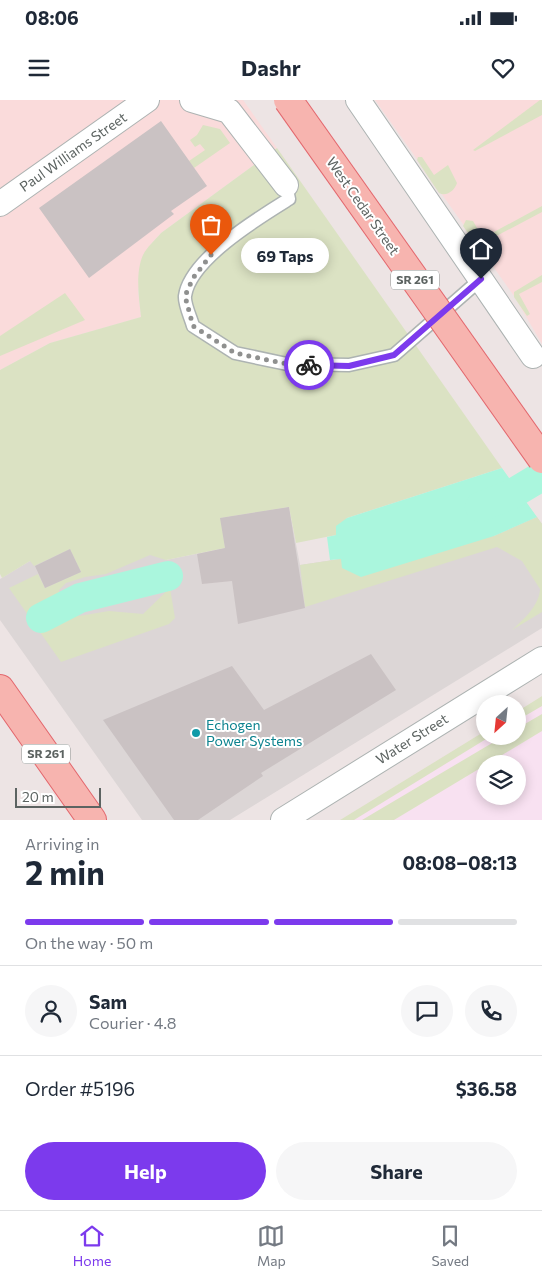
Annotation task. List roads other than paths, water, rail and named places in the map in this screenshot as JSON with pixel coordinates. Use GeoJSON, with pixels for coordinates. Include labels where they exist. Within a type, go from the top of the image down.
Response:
{"type":"FeatureCollection","features":[{"type":"Feature","properties":{"kind":"main road","name":"West Cedar Street"},"geometry":{"type":"LineString","coordinates":[[288,100],[542,459]]}},
{"type":"Feature","properties":{"kind":"main road","name":"SR 261"},"geometry":{"type":"LineString","coordinates":[[0,689],[92,820]]}},
{"type":"Feature","properties":{"kind":"street","name":"Paul Williams Street"},"geometry":{"type":"LineString","coordinates":[[0,204],[147,100]]}},
{"type":"Feature","properties":{"kind":"street"},"geometry":{"type":"LineString","coordinates":[[192,100],[229,111],[286,185]]}},
{"type":"Feature","properties":{"kind":"street"},"geometry":{"type":"LineString","coordinates":[[358,100],[533,356]]}},
{"type":"Feature","properties":{"kind":"street","name":"Water Street"},"geometry":{"type":"LineString","coordinates":[[283,820],[542,659]]}},
{"type":"Feature","properties":{"kind":"lane"},"geometry":{"type":"LineString","coordinates":[[286,185],[289,199],[237,232],[211,255],[193,278],[185,296],[193,326],[235,353],[287,364],[349,366],[394,355],[481,279]]}},
{"type":"Feature","properties":{"kind":"waterway"},"geometry":{"type":"LineString","coordinates":[[480,507],[510,495],[542,476]]}},
{"type":"Feature","properties":{"kind":"waterway"},"geometry":{"type":"LineString","coordinates":[[41,618],[80,598],[168,576]]}},
{"type":"Feature","properties":{"kind":"place","name":"69 Taps"},"geometry":{"type":"Point","coordinates":[211,255]}},
{"type":"Feature","properties":{"kind":"place","name":"Echogen Power Systems"},"geometry":{"type":"Point","coordinates":[196,733]}}]}
